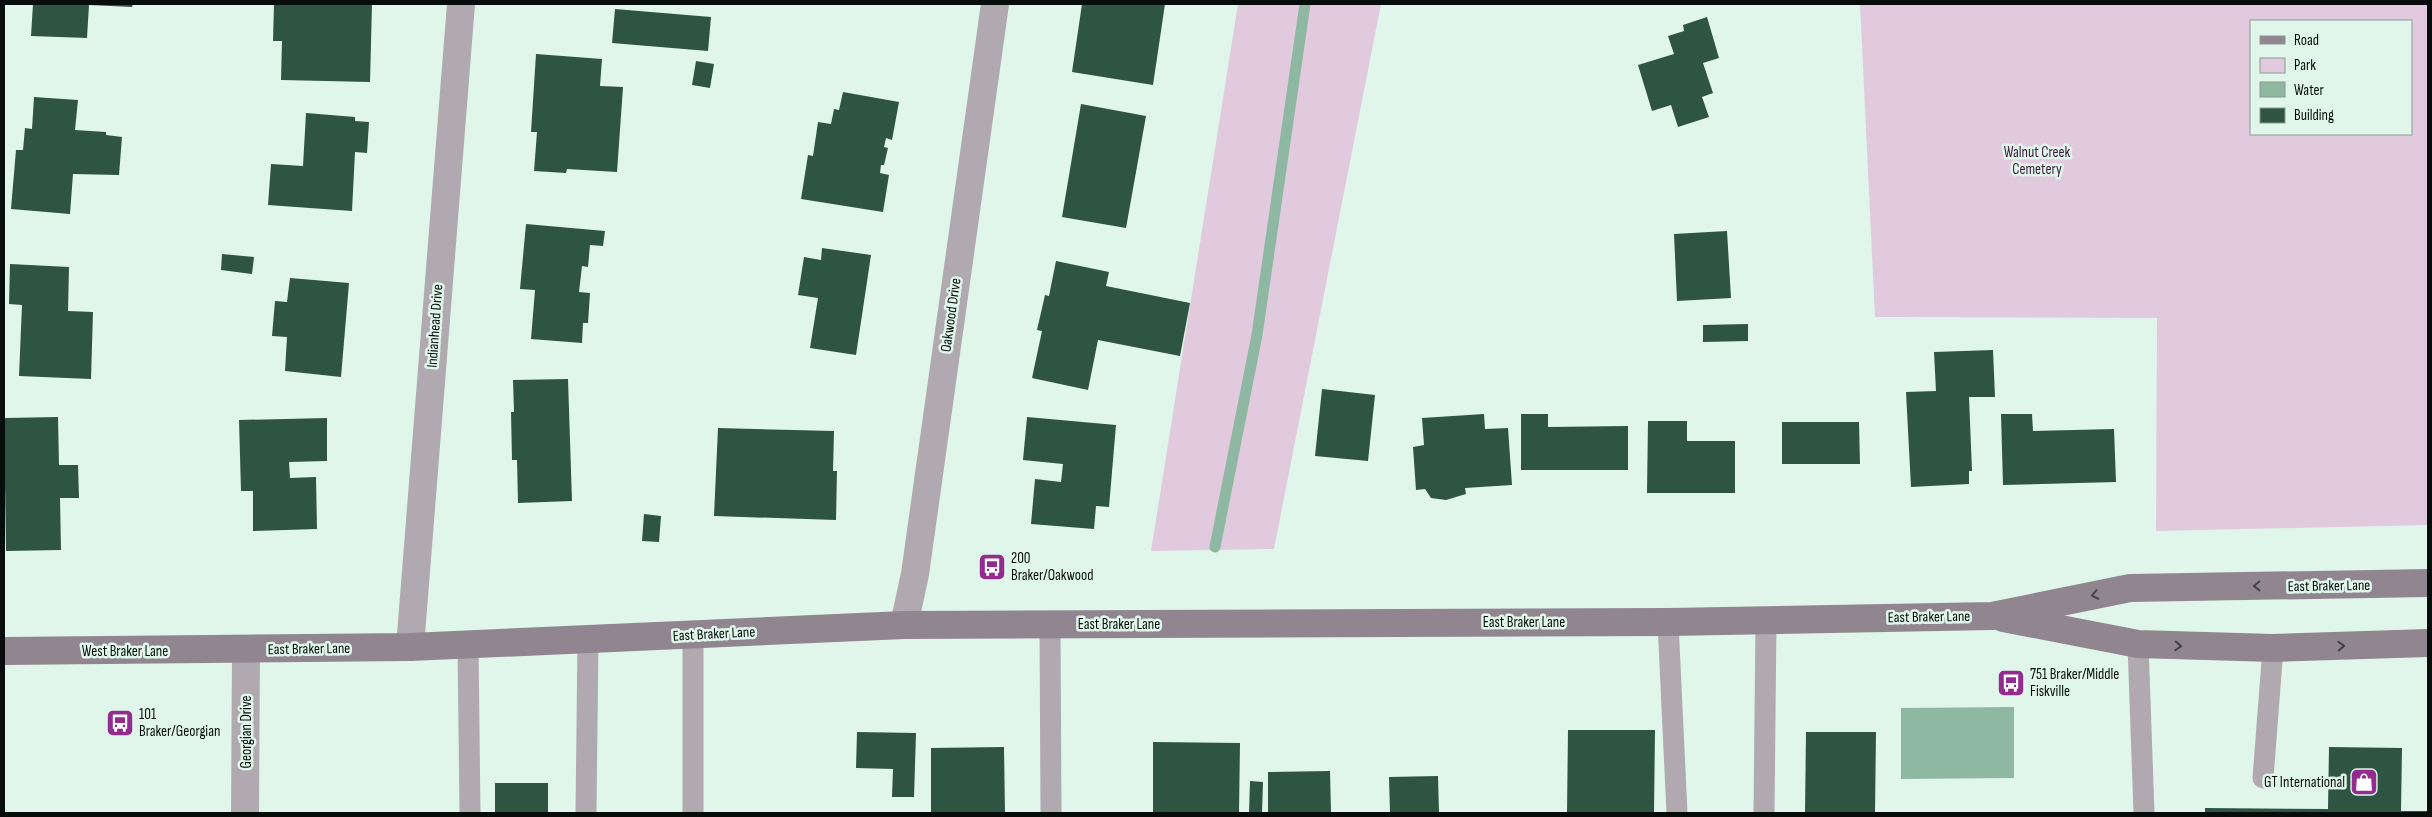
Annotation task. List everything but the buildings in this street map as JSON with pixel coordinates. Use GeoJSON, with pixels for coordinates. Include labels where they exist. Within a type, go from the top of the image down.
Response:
{"type":"FeatureCollection","features":[{"type":"Feature","properties":{"kind":"main road","name":"East Braker Lane"},"geometry":{"type":"LineString","coordinates":[[246,650],[410,647],[904,625],[1668,622],[1992,616],[2130,588],[2428,583]]}},
{"type":"Feature","properties":{"kind":"main road","name":"East Braker Lane"},"geometry":{"type":"LineString","coordinates":[[1992,616],[2138,644],[2273,648],[2428,644]]}},
{"type":"Feature","properties":{"kind":"main road","name":"West Braker Lane"},"geometry":{"type":"LineString","coordinates":[[4,652],[246,650]]}},
{"type":"Feature","properties":{"kind":"street","name":"Indianhead Drive"},"geometry":{"type":"LineString","coordinates":[[410,647],[460,4]]}},
{"type":"Feature","properties":{"kind":"street","name":"Oakwood Drive"},"geometry":{"type":"LineString","coordinates":[[904,625],[915,574],[995,4]]}},
{"type":"Feature","properties":{"kind":"street","name":"Georgian Drive"},"geometry":{"type":"LineString","coordinates":[[245,813],[246,650]]}},
{"type":"Feature","properties":{"kind":"lane"},"geometry":{"type":"LineString","coordinates":[[1764,813],[1766,620]]}},
{"type":"Feature","properties":{"kind":"lane"},"geometry":{"type":"LineString","coordinates":[[1668,622],[1677,813]]}},
{"type":"Feature","properties":{"kind":"lane"},"geometry":{"type":"LineString","coordinates":[[1050,624],[1051,813]]}},
{"type":"Feature","properties":{"kind":"lane"},"geometry":{"type":"LineString","coordinates":[[693,635],[693,813]]}},
{"type":"Feature","properties":{"kind":"lane"},"geometry":{"type":"LineString","coordinates":[[586,813],[588,639]]}},
{"type":"Feature","properties":{"kind":"lane"},"geometry":{"type":"LineString","coordinates":[[468,644],[470,813]]}},
{"type":"Feature","properties":{"kind":"lane"},"geometry":{"type":"LineString","coordinates":[[2138,644],[2144,813]]}},
{"type":"Feature","properties":{"kind":"lane"},"geometry":{"type":"LineString","coordinates":[[2263,778],[2273,648]]}},
{"type":"Feature","properties":{"kind":"green space"},"geometry":{"type":"Polygon","coordinates":[[[1238,4],[1381,4],[1274,549],[1151,551],[1238,4]]]}},
{"type":"Feature","properties":{"kind":"green space","name":"Walnut Creek Cemetery"},"geometry":{"type":"Polygon","coordinates":[[[1860,4],[2428,4],[2428,525],[2156,531],[2157,318],[1875,317],[1860,4]]]}},
{"type":"Feature","properties":{"kind":"water"},"geometry":{"type":"Polygon","coordinates":[[[2014,707],[2014,778],[1901,779],[1901,708],[2014,707]]]}},
{"type":"Feature","properties":{"kind":"waterway"},"geometry":{"type":"LineString","coordinates":[[1215,547],[1257,335],[1305,4]]}},
{"type":"Feature","properties":{"kind":"place","name":"200 Braker/Oakwood"},"geometry":{"type":"Point","coordinates":[992,567]}},
{"type":"Feature","properties":{"kind":"place","name":"751 Braker/Middle Fiskville"},"geometry":{"type":"Point","coordinates":[2011,683]}},
{"type":"Feature","properties":{"kind":"place","name":"101 Braker/Georgian"},"geometry":{"type":"Point","coordinates":[120,723]}},
{"type":"Feature","properties":{"kind":"place","name":"GT International"},"geometry":{"type":"Point","coordinates":[2364,782]}}]}
